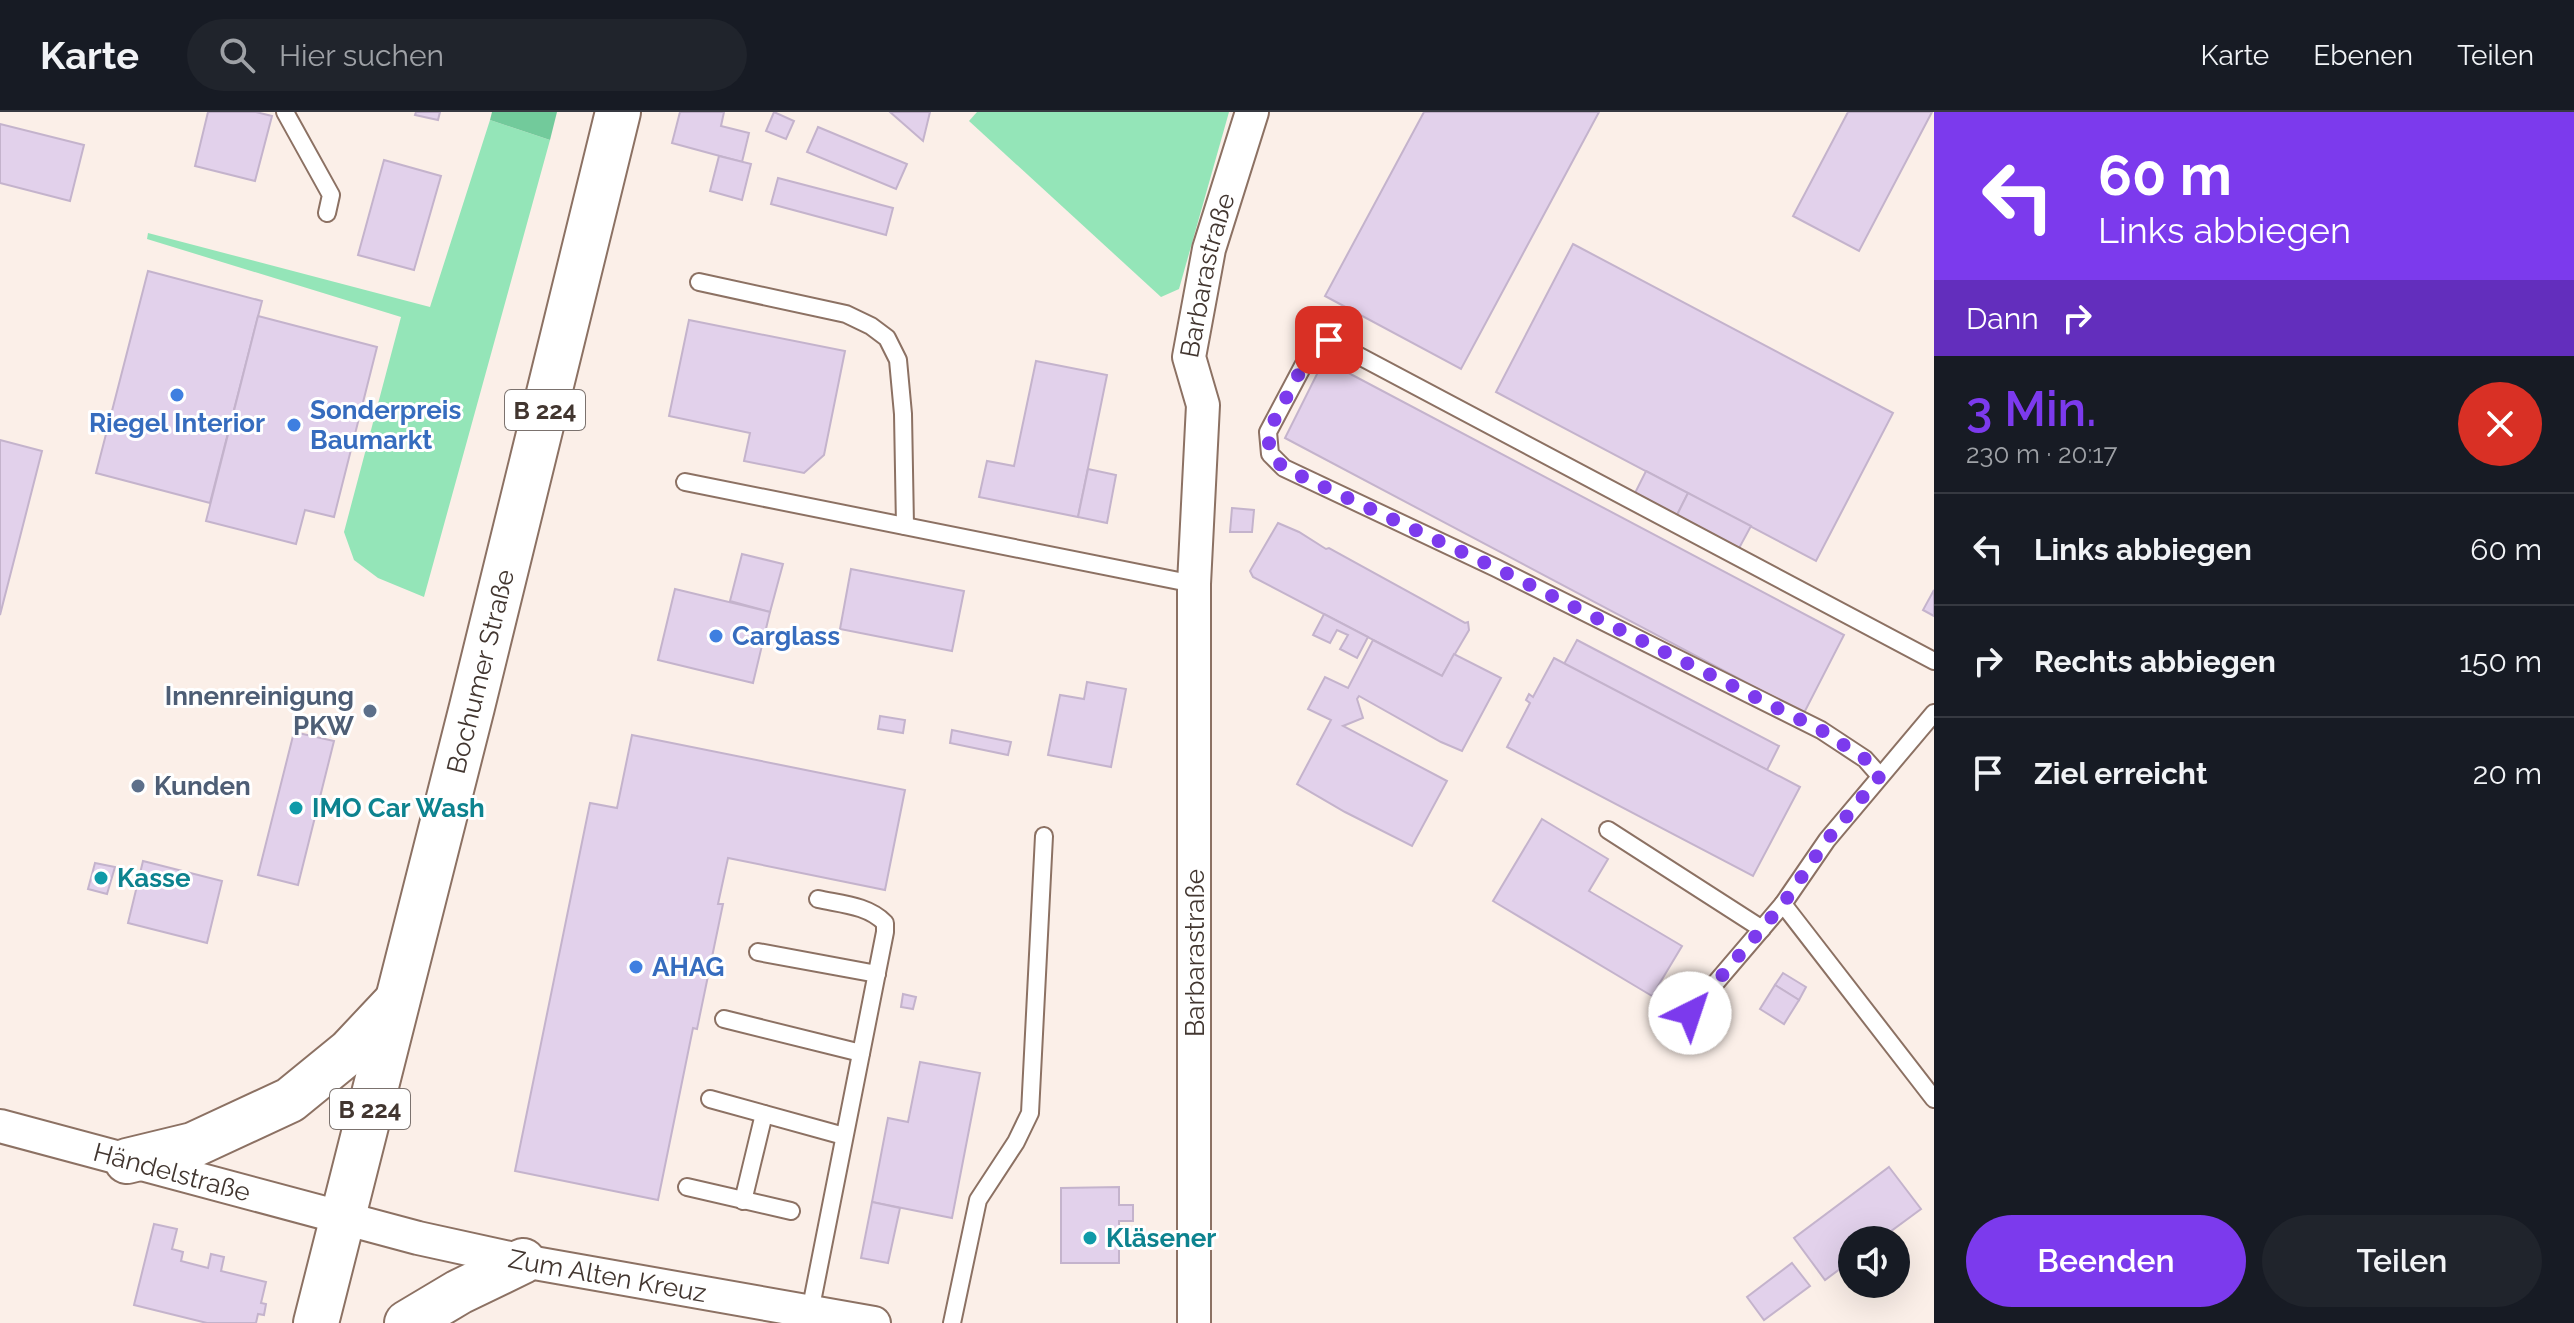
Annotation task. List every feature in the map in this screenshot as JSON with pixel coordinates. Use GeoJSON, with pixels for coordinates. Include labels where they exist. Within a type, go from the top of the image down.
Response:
{"type":"FeatureCollection","features":[{"type":"Feature","properties":{"kind":"main road","name":"Bochumer Straße"},"geometry":{"type":"LineString","coordinates":[[316,1323],[476,692],[618,112]]}},
{"type":"Feature","properties":{"kind":"main road"},"geometry":{"type":"LineString","coordinates":[[127,1161],[193,1145],[290,1100],[350,1051],[398,999]]}},
{"type":"Feature","properties":{"kind":"main road"},"geometry":{"type":"LineString","coordinates":[[407,1323],[459,1292],[523,1261]]}},
{"type":"Feature","properties":{"kind":"street","name":"Barbarastraße"},"geometry":{"type":"LineString","coordinates":[[1194,1323],[1194,584],[1203,405],[1189,357],[1209,249],[1252,112]]}},
{"type":"Feature","properties":{"kind":"street","name":"Händelstraße"},"geometry":{"type":"LineString","coordinates":[[0,1126],[342,1219]]}},
{"type":"Feature","properties":{"kind":"street","name":"Zum Alten Kreuz"},"geometry":{"type":"LineString","coordinates":[[342,1219],[523,1261],[874,1323]]}},
{"type":"Feature","properties":{"kind":"lane"},"geometry":{"type":"LineString","coordinates":[[285,112],[331,195],[327,213]]}},
{"type":"Feature","properties":{"kind":"lane"},"geometry":{"type":"LineString","coordinates":[[699,282],[846,314],[887,338],[898,360],[903,414],[905,526]]}},
{"type":"Feature","properties":{"kind":"lane"},"geometry":{"type":"LineString","coordinates":[[1880,776],[1865,759],[1821,730],[1496,568],[1284,468],[1270,454],[1268,432],[1313,347],[1319,341],[1329,340],[1934,661]]}},
{"type":"Feature","properties":{"kind":"lane"},"geometry":{"type":"LineString","coordinates":[[685,482],[1194,584]]}},
{"type":"Feature","properties":{"kind":"lane"},"geometry":{"type":"LineString","coordinates":[[1672,1034],[1783,904],[1827,840],[1934,713]]}},
{"type":"Feature","properties":{"kind":"lane"},"geometry":{"type":"LineString","coordinates":[[1608,830],[1762,929]]}},
{"type":"Feature","properties":{"kind":"lane"},"geometry":{"type":"LineString","coordinates":[[952,1323],[978,1200],[1016,1142],[1030,1113],[1044,836]]}},
{"type":"Feature","properties":{"kind":"lane"},"geometry":{"type":"LineString","coordinates":[[810,1312],[885,923],[868,910],[818,899]]}},
{"type":"Feature","properties":{"kind":"lane"},"geometry":{"type":"LineString","coordinates":[[1783,904],[1934,1099]]}},
{"type":"Feature","properties":{"kind":"lane"},"geometry":{"type":"LineString","coordinates":[[758,952],[877,974]]}},
{"type":"Feature","properties":{"kind":"lane"},"geometry":{"type":"LineString","coordinates":[[724,1019],[861,1053]]}},
{"type":"Feature","properties":{"kind":"lane"},"geometry":{"type":"LineString","coordinates":[[710,1099],[844,1136]]}},
{"type":"Feature","properties":{"kind":"lane"},"geometry":{"type":"LineString","coordinates":[[743,1201],[764,1114]]}},
{"type":"Feature","properties":{"kind":"lane"},"geometry":{"type":"LineString","coordinates":[[687,1187],[791,1211]]}},
{"type":"Feature","properties":{"kind":"green space"},"geometry":{"type":"Polygon","coordinates":[[[492,112],[557,112],[550,140],[490,120],[492,112]]]}},
{"type":"Feature","properties":{"kind":"green space"},"geometry":{"type":"Polygon","coordinates":[[[977,112],[1229,112],[1179,289],[1161,297],[969,121],[977,112]]]}},
{"type":"Feature","properties":{"kind":"green space"},"geometry":{"type":"Polygon","coordinates":[[[490,120],[550,140],[424,597],[378,578],[354,560],[344,532],[401,317],[147,239],[148,233],[430,307],[490,120]]]}},
{"type":"Feature","properties":{"kind":"building"},"geometry":{"type":"Polygon","coordinates":[[[208,112],[256,112],[272,116],[255,181],[195,166],[208,112]]]}},
{"type":"Feature","properties":{"kind":"building"},"geometry":{"type":"Polygon","coordinates":[[[416,112],[440,112],[438,120],[415,115],[416,112]]]}},
{"type":"Feature","properties":{"kind":"building"},"geometry":{"type":"Polygon","coordinates":[[[680,112],[724,112],[721,126],[749,133],[742,162],[672,143],[680,112]]]}},
{"type":"Feature","properties":{"kind":"building"},"geometry":{"type":"Polygon","coordinates":[[[774,112],[794,121],[786,139],[766,131],[774,112]]]}},
{"type":"Feature","properties":{"kind":"building"},"geometry":{"type":"Polygon","coordinates":[[[890,112],[930,112],[923,141],[890,112]]]}},
{"type":"Feature","properties":{"kind":"building"},"geometry":{"type":"Polygon","coordinates":[[[1424,112],[1599,112],[1461,369],[1325,296],[1424,112]]]}},
{"type":"Feature","properties":{"kind":"building"},"geometry":{"type":"Polygon","coordinates":[[[1848,112],[1932,112],[1859,251],[1793,216],[1848,112]]]}},
{"type":"Feature","properties":{"kind":"building"},"geometry":{"type":"Polygon","coordinates":[[[0,124],[84,145],[70,201],[0,183],[0,124]]]}},
{"type":"Feature","properties":{"kind":"building"},"geometry":{"type":"Polygon","coordinates":[[[818,127],[907,164],[896,189],[807,152],[818,127]]]}},
{"type":"Feature","properties":{"kind":"building"},"geometry":{"type":"Polygon","coordinates":[[[719,156],[751,164],[742,200],[710,191],[719,156]]]}},
{"type":"Feature","properties":{"kind":"building"},"geometry":{"type":"Polygon","coordinates":[[[384,160],[441,176],[414,270],[358,255],[384,160]]]}},
{"type":"Feature","properties":{"kind":"building"},"geometry":{"type":"Polygon","coordinates":[[[778,178],[893,208],[886,235],[771,204],[778,178]]]}},
{"type":"Feature","properties":{"kind":"building"},"geometry":{"type":"Polygon","coordinates":[[[1573,244],[1893,413],[1816,561],[1496,392],[1573,244]]]}},
{"type":"Feature","properties":{"kind":"building","name":"Riegel Interior"},"geometry":{"type":"Polygon","coordinates":[[[148,271],[262,301],[210,503],[96,473],[148,271]]]}},
{"type":"Feature","properties":{"kind":"building","name":"Sonderpreis Baumarkt"},"geometry":{"type":"Polygon","coordinates":[[[258,316],[377,347],[334,517],[305,510],[296,544],[206,521],[258,316]]]}},
{"type":"Feature","properties":{"kind":"building"},"geometry":{"type":"Polygon","coordinates":[[[689,320],[845,351],[824,455],[804,473],[744,461],[750,433],[669,416],[689,320]]]}},
{"type":"Feature","properties":{"kind":"building"},"geometry":{"type":"Polygon","coordinates":[[[1324,360],[1844,635],[1804,713],[1285,438],[1324,360]]]}},
{"type":"Feature","properties":{"kind":"building"},"geometry":{"type":"Polygon","coordinates":[[[1036,361],[1107,375],[1078,517],[979,497],[987,461],[1014,466],[1036,361]]]}},
{"type":"Feature","properties":{"kind":"building"},"geometry":{"type":"Polygon","coordinates":[[[0,440],[42,451],[0,615],[0,440]]]}},
{"type":"Feature","properties":{"kind":"building"},"geometry":{"type":"Polygon","coordinates":[[[1088,469],[1116,475],[1107,523],[1078,517],[1088,469]]]}},
{"type":"Feature","properties":{"kind":"building"},"geometry":{"type":"Polygon","coordinates":[[[1646,471],[1688,493],[1677,515],[1635,493],[1646,471]]]}},
{"type":"Feature","properties":{"kind":"building"},"geometry":{"type":"Polygon","coordinates":[[[1688,493],[1751,526],[1737,552],[1675,519],[1688,493]]]}},
{"type":"Feature","properties":{"kind":"building"},"geometry":{"type":"Polygon","coordinates":[[[1232,508],[1254,510],[1252,532],[1230,532],[1232,508]]]}},
{"type":"Feature","properties":{"kind":"building"},"geometry":{"type":"Polygon","coordinates":[[[1278,523],[1468,622],[1469,630],[1442,676],[1253,577],[1250,571],[1278,523]]]}},
{"type":"Feature","properties":{"kind":"building"},"geometry":{"type":"Polygon","coordinates":[[[742,554],[783,564],[770,612],[730,601],[742,554]]]}},
{"type":"Feature","properties":{"kind":"building"},"geometry":{"type":"Polygon","coordinates":[[[851,569],[964,591],[952,651],[840,629],[851,569]]]}},
{"type":"Feature","properties":{"kind":"building"},"geometry":{"type":"Polygon","coordinates":[[[675,589],[770,612],[753,683],[658,660],[675,589]]]}},
{"type":"Feature","properties":{"kind":"building"},"geometry":{"type":"Polygon","coordinates":[[[1934,590],[1934,616],[1923,610],[1934,590]]]}},
{"type":"Feature","properties":{"kind":"building"},"geometry":{"type":"Polygon","coordinates":[[[1324,614],[1368,637],[1357,658],[1340,649],[1348,635],[1337,630],[1330,643],[1313,635],[1324,614]]]}},
{"type":"Feature","properties":{"kind":"building"},"geometry":{"type":"Polygon","coordinates":[[[1373,640],[1442,676],[1454,654],[1501,678],[1462,751],[1359,696],[1357,699],[1363,718],[1343,726],[1447,781],[1412,846],[1297,784],[1331,720],[1308,709],[1325,677],[1348,688],[1373,640]]]}},
{"type":"Feature","properties":{"kind":"building"},"geometry":{"type":"Polygon","coordinates":[[[1577,640],[1779,746],[1767,770],[1564,664],[1577,640]]]}},
{"type":"Feature","properties":{"kind":"building"},"geometry":{"type":"Polygon","coordinates":[[[1554,658],[1800,787],[1753,876],[1507,747],[1530,703],[1526,700],[1529,694],[1533,697],[1554,658]]]}},
{"type":"Feature","properties":{"kind":"building"},"geometry":{"type":"Polygon","coordinates":[[[1087,682],[1126,689],[1111,767],[1048,755],[1060,695],[1084,699],[1087,682]]]}},
{"type":"Feature","properties":{"kind":"building"},"geometry":{"type":"Polygon","coordinates":[[[880,716],[905,720],[903,733],[878,729],[880,716]]]}},
{"type":"Feature","properties":{"kind":"building"},"geometry":{"type":"Polygon","coordinates":[[[952,730],[1011,742],[1008,755],[950,743],[952,730]]]}},
{"type":"Feature","properties":{"kind":"building","name":"IMO Car Wash"},"geometry":{"type":"Polygon","coordinates":[[[294,732],[334,741],[298,885],[258,875],[294,732]]]}},
{"type":"Feature","properties":{"kind":"building","name":"AHAG"},"geometry":{"type":"Polygon","coordinates":[[[632,735],[905,790],[885,890],[728,858],[718,904],[723,904],[712,957],[717,958],[713,977],[708,976],[697,1029],[693,1028],[658,1200],[515,1171],[590,803],[617,808],[632,735]]]}},
{"type":"Feature","properties":{"kind":"building"},"geometry":{"type":"Polygon","coordinates":[[[1542,819],[1608,859],[1589,891],[1682,946],[1652,996],[1493,901],[1542,819]]]}},
{"type":"Feature","properties":{"kind":"building"},"geometry":{"type":"Polygon","coordinates":[[[143,861],[222,881],[207,943],[128,923],[143,861]]]}},
{"type":"Feature","properties":{"kind":"building","name":"Kasse"},"geometry":{"type":"Polygon","coordinates":[[[95,863],[115,867],[107,894],[88,889],[95,863]]]}},
{"type":"Feature","properties":{"kind":"building"},"geometry":{"type":"Polygon","coordinates":[[[1783,973],[1806,987],[1799,1000],[1775,985],[1783,973]]]}},
{"type":"Feature","properties":{"kind":"building"},"geometry":{"type":"Polygon","coordinates":[[[1775,985],[1799,1000],[1784,1024],[1760,1009],[1775,985]]]}},
{"type":"Feature","properties":{"kind":"building"},"geometry":{"type":"Polygon","coordinates":[[[903,994],[916,997],[913,1009],[901,1007],[903,994]]]}},
{"type":"Feature","properties":{"kind":"building"},"geometry":{"type":"Polygon","coordinates":[[[920,1062],[980,1073],[952,1218],[872,1202],[888,1118],[908,1122],[920,1062]]]}},
{"type":"Feature","properties":{"kind":"building"},"geometry":{"type":"Polygon","coordinates":[[[1889,1167],[1921,1209],[1898,1226],[1838,1226],[1838,1270],[1825,1280],[1794,1238],[1889,1167]]]}},
{"type":"Feature","properties":{"kind":"building","name":"Kläsener"},"geometry":{"type":"Polygon","coordinates":[[[1119,1187],[1119,1205],[1133,1205],[1133,1221],[1119,1221],[1119,1263],[1061,1263],[1061,1188],[1119,1187]]]}},
{"type":"Feature","properties":{"kind":"building"},"geometry":{"type":"Polygon","coordinates":[[[872,1202],[900,1208],[888,1263],[861,1258],[872,1202]]]}},
{"type":"Feature","properties":{"kind":"building"},"geometry":{"type":"Polygon","coordinates":[[[154,1224],[177,1229],[172,1249],[183,1252],[181,1261],[208,1268],[211,1254],[224,1257],[221,1271],[266,1282],[261,1303],[266,1304],[264,1315],[258,1314],[256,1323],[207,1323],[134,1305],[154,1224]]]}},
{"type":"Feature","properties":{"kind":"building"},"geometry":{"type":"Polygon","coordinates":[[[1792,1263],[1810,1286],[1764,1320],[1747,1297],[1792,1263]]]}},
{"type":"Feature","properties":{"kind":"place","name":"Riegel Interior"},"geometry":{"type":"Point","coordinates":[177,395]}},
{"type":"Feature","properties":{"kind":"place","name":"Sonderpreis Baumarkt"},"geometry":{"type":"Point","coordinates":[294,425]}},
{"type":"Feature","properties":{"kind":"place","name":"Carglass"},"geometry":{"type":"Point","coordinates":[716,636]}},
{"type":"Feature","properties":{"kind":"place","name":"Innenreinigung PKW"},"geometry":{"type":"Point","coordinates":[370,711]}},
{"type":"Feature","properties":{"kind":"place","name":"Kunden"},"geometry":{"type":"Point","coordinates":[138,786]}},
{"type":"Feature","properties":{"kind":"place","name":"IMO Car Wash"},"geometry":{"type":"Point","coordinates":[296,808]}},
{"type":"Feature","properties":{"kind":"place","name":"Kasse"},"geometry":{"type":"Point","coordinates":[101,878]}},
{"type":"Feature","properties":{"kind":"place","name":"AHAG"},"geometry":{"type":"Point","coordinates":[636,967]}},
{"type":"Feature","properties":{"kind":"place","name":"Kläsener"},"geometry":{"type":"Point","coordinates":[1090,1238]}},
{"type":"Feature","properties":{"kind":"route"},"geometry":{"type":"LineString","coordinates":[[1329,340],[1319,341],[1313,347],[1268,432],[1270,454],[1284,468],[1496,568],[1821,730],[1865,759],[1880,776],[1827,840],[1783,904],[1690,1013]]}}]}
